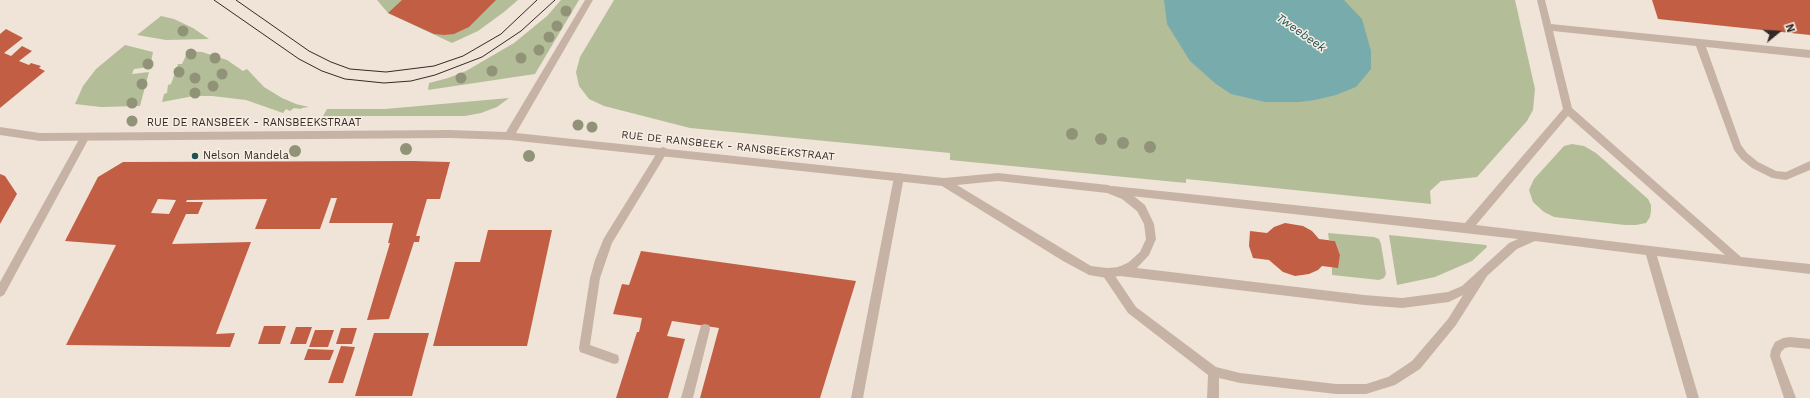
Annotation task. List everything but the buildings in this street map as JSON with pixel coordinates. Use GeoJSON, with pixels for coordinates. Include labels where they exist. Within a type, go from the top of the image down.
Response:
{"type":"FeatureCollection","features":[{"type":"Feature","properties":{"kind":"street"},"geometry":{"type":"LineString","coordinates":[[509,136],[589,0]]}},
{"type":"Feature","properties":{"kind":"street"},"geometry":{"type":"LineString","coordinates":[[1541,0],[1568,110],[1739,261]]}},
{"type":"Feature","properties":{"kind":"street"},"geometry":{"type":"LineString","coordinates":[[1548,27],[1810,54]]}},
{"type":"Feature","properties":{"kind":"street"},"geometry":{"type":"LineString","coordinates":[[1700,43],[1737,147],[1744,156],[1755,165],[1775,175],[1786,176],[1810,165]]}},
{"type":"Feature","properties":{"kind":"street"},"geometry":{"type":"LineString","coordinates":[[1467,228],[1568,110]]}},
{"type":"Feature","properties":{"kind":"street","name":"RUE DE RANSBEEK - RANSBEEKSTRAAT"},"geometry":{"type":"LineString","coordinates":[[0,131],[40,137],[450,134],[509,136],[663,151],[944,182],[998,178],[1108,189],[1126,196],[1141,208],[1149,224],[1151,239],[1144,255],[1133,266],[1120,271],[1107,273],[1089,270],[944,182]]}},
{"type":"Feature","properties":{"kind":"street"},"geometry":{"type":"LineString","coordinates":[[0,292],[85,137]]}},
{"type":"Feature","properties":{"kind":"street"},"geometry":{"type":"LineString","coordinates":[[614,359],[584,348],[595,278],[600,260],[608,241],[663,151]]}},
{"type":"Feature","properties":{"kind":"street"},"geometry":{"type":"LineString","coordinates":[[857,398],[899,177]]}},
{"type":"Feature","properties":{"kind":"street"},"geometry":{"type":"LineString","coordinates":[[1108,189],[1467,228],[1650,252],[1810,270]]}},
{"type":"Feature","properties":{"kind":"street"},"geometry":{"type":"LineString","coordinates":[[1120,271],[1402,303],[1450,297],[1466,289],[1513,246],[1534,236]]}},
{"type":"Feature","properties":{"kind":"street"},"geometry":{"type":"LineString","coordinates":[[1650,252],[1693,398]]}},
{"type":"Feature","properties":{"kind":"street"},"geometry":{"type":"LineString","coordinates":[[1107,273],[1132,310],[1204,366],[1214,372],[1240,378],[1336,389],[1377,386],[1391,381],[1406,372],[1424,357],[1452,322],[1484,274]]}},
{"type":"Feature","properties":{"kind":"street"},"geometry":{"type":"LineString","coordinates":[[686,398],[705,329]]}},
{"type":"Feature","properties":{"kind":"street"},"geometry":{"type":"LineString","coordinates":[[1790,398],[1775,356],[1776,350],[1784,343],[1790,342],[1810,344]]}},
{"type":"Feature","properties":{"kind":"street"},"geometry":{"type":"LineString","coordinates":[[1213,398],[1214,372]]}},
{"type":"Feature","properties":{"kind":"green space"},"geometry":{"type":"Polygon","coordinates":[[[377,0],[518,0],[478,31],[452,43],[388,13],[377,0]]]}},
{"type":"Feature","properties":{"kind":"green space"},"geometry":{"type":"Polygon","coordinates":[[[561,0],[579,0],[535,74],[428,90],[429,83],[466,71],[514,43],[547,16],[561,0]]]}},
{"type":"Feature","properties":{"kind":"green space"},"geometry":{"type":"Polygon","coordinates":[[[614,0],[1515,0],[1535,89],[1533,110],[1527,121],[1477,177],[1441,181],[1430,191],[1431,204],[1186,179],[1186,183],[950,160],[950,153],[690,128],[604,106],[589,99],[579,86],[576,72],[580,57],[614,0]]]}},
{"type":"Feature","properties":{"kind":"green space"},"geometry":{"type":"Polygon","coordinates":[[[161,16],[174,19],[193,28],[209,39],[166,40],[137,35],[161,16]]]}},
{"type":"Feature","properties":{"kind":"green space"},"geometry":{"type":"Polygon","coordinates":[[[125,45],[153,52],[150,67],[134,69],[132,74],[149,72],[140,106],[101,107],[75,104],[83,86],[96,69],[125,45]]]}},
{"type":"Feature","properties":{"kind":"green space"},"geometry":{"type":"Polygon","coordinates":[[[188,51],[202,52],[227,60],[243,71],[247,69],[264,87],[282,98],[296,104],[309,107],[301,109],[294,108],[290,111],[286,109],[283,113],[246,100],[212,96],[194,96],[162,102],[164,94],[167,93],[168,85],[171,84],[178,64],[182,64],[188,51]]]}},
{"type":"Feature","properties":{"kind":"green space"},"geometry":{"type":"Polygon","coordinates":[[[509,98],[497,107],[481,113],[465,116],[323,116],[327,109],[385,109],[509,98]]]}},
{"type":"Feature","properties":{"kind":"green space"},"geometry":{"type":"Polygon","coordinates":[[[1572,144],[1584,146],[1596,153],[1648,199],[1651,205],[1651,211],[1650,217],[1646,223],[1625,225],[1554,217],[1544,212],[1533,202],[1529,190],[1534,179],[1564,146],[1572,144]]]}},
{"type":"Feature","properties":{"kind":"green space"},"geometry":{"type":"Polygon","coordinates":[[[1328,233],[1374,237],[1379,239],[1386,274],[1384,278],[1379,280],[1332,275],[1332,267],[1338,263],[1340,255],[1335,241],[1329,240],[1328,233]]]}},
{"type":"Feature","properties":{"kind":"green space"},"geometry":{"type":"Polygon","coordinates":[[[1389,235],[1486,245],[1487,247],[1472,261],[1435,277],[1397,285],[1389,235]]]}},
{"type":"Feature","properties":{"kind":"water","name":"Tweebeek"},"geometry":{"type":"Polygon","coordinates":[[[1164,0],[1344,0],[1362,19],[1371,51],[1371,69],[1356,87],[1336,95],[1315,100],[1299,102],[1265,102],[1231,94],[1216,84],[1190,61],[1167,24],[1164,0]]]}},
{"type":"Feature","properties":{"kind":"tram line"},"geometry":{"type":"LineString","coordinates":[[214,0],[299,59],[322,71],[345,79],[384,83],[411,81],[435,75],[482,57],[521,31],[555,0]]}},
{"type":"Feature","properties":{"kind":"tram line"},"geometry":{"type":"LineString","coordinates":[[236,0],[309,51],[331,62],[350,69],[386,72],[434,66],[463,56],[501,34],[537,0]]}},
{"type":"Feature","properties":{"kind":"place","name":"Nelson Mandela"},"geometry":{"type":"Point","coordinates":[195,156]}}]}
